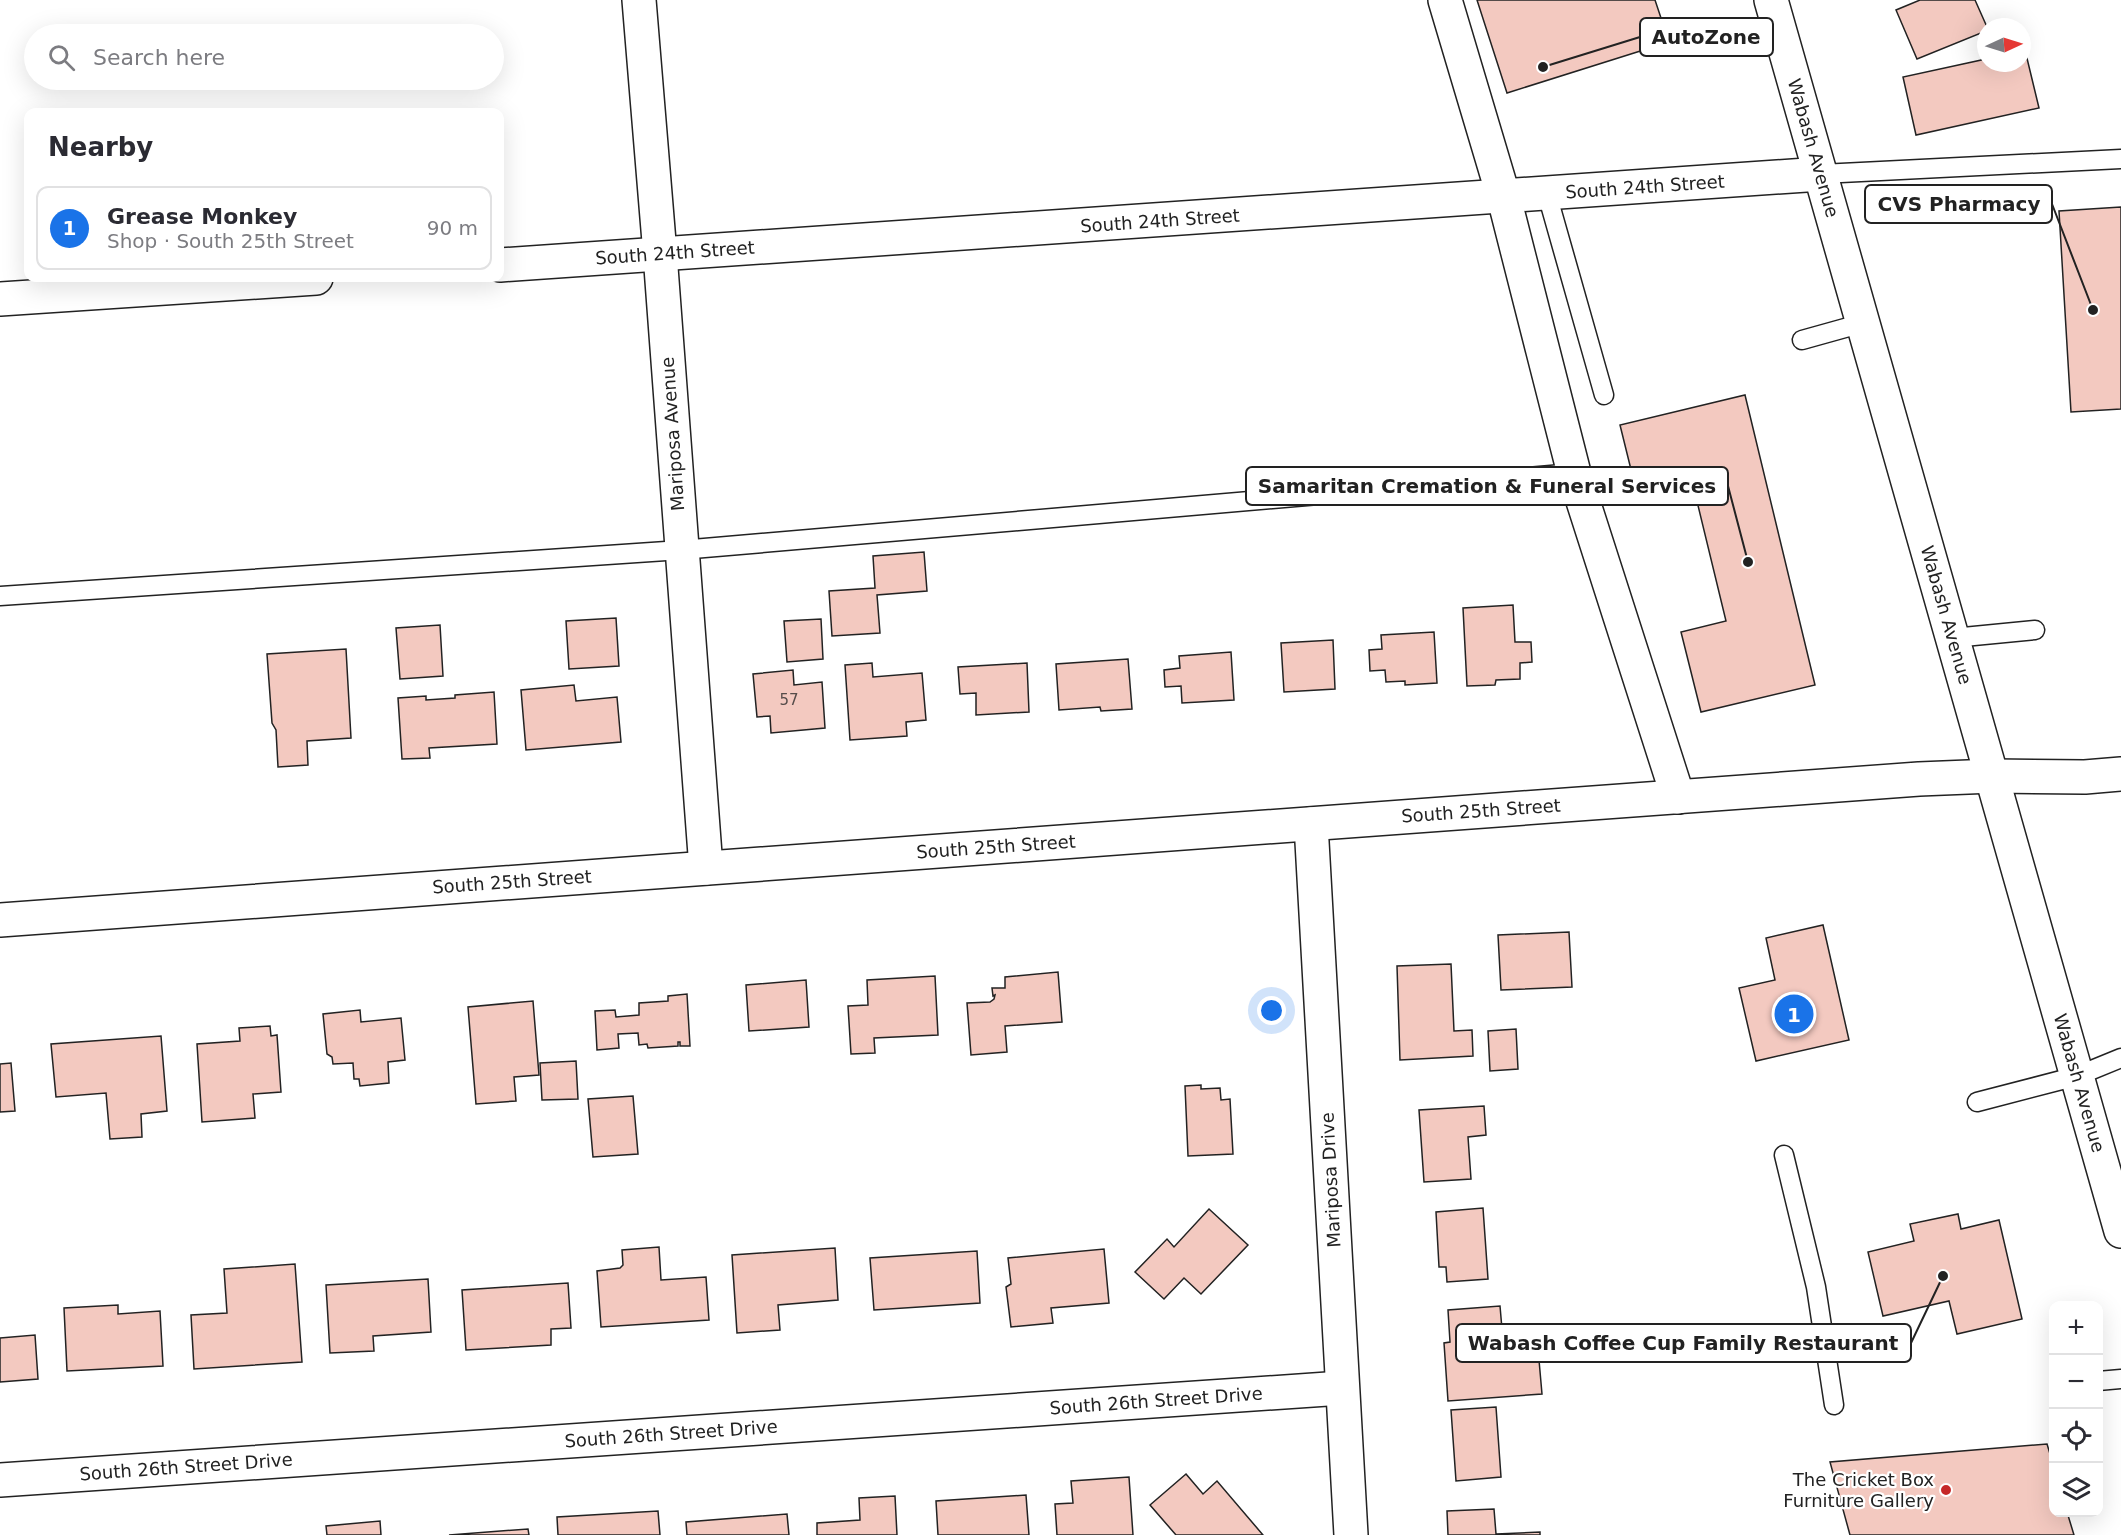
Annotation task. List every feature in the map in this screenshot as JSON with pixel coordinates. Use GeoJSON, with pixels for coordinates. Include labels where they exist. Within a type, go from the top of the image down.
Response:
{"type":"FeatureCollection","features":[{"type":"Feature","properties":{"kind":"street","name":"Mariposa Avenue"},"geometry":{"type":"LineString","coordinates":[[639,0],[706,868]]}},
{"type":"Feature","properties":{"kind":"street"},"geometry":{"type":"LineString","coordinates":[[1445,0],[1504,198],[1574,473],[1678,797]]}},
{"type":"Feature","properties":{"kind":"street","name":"Wabash Avenue"},"geometry":{"type":"LineString","coordinates":[[1771,0],[2121,1231]]}},
{"type":"Feature","properties":{"kind":"street","name":"South 24th Street"},"geometry":{"type":"LineString","coordinates":[[504,265],[1504,198],[1821,174]]}},
{"type":"Feature","properties":{"kind":"street"},"geometry":{"type":"LineString","coordinates":[[0,299],[256,282]]}},
{"type":"Feature","properties":{"kind":"street","name":"South 25th Street"},"geometry":{"type":"LineString","coordinates":[[0,920],[1919,779],[1993,776],[2085,777],[2121,774]]}},
{"type":"Feature","properties":{"kind":"street","name":"Mariposa Drive"},"geometry":{"type":"LineString","coordinates":[[1311,824],[1351,1535]]}},
{"type":"Feature","properties":{"kind":"street","name":"South 26th Street Drive"},"geometry":{"type":"LineString","coordinates":[[0,1480],[1342,1388]]}},
{"type":"Feature","properties":{"kind":"lane"},"geometry":{"type":"LineString","coordinates":[[1821,174],[2121,159]]}},
{"type":"Feature","properties":{"kind":"lane"},"geometry":{"type":"LineString","coordinates":[[1547,194],[1604,395]]}},
{"type":"Feature","properties":{"kind":"lane"},"geometry":{"type":"LineString","coordinates":[[1802,340],[1863,322]]}},
{"type":"Feature","properties":{"kind":"lane"},"geometry":{"type":"LineString","coordinates":[[0,596],[681,550],[1574,473]]}},
{"type":"Feature","properties":{"kind":"lane"},"geometry":{"type":"LineString","coordinates":[[1953,638],[2035,630]]}},
{"type":"Feature","properties":{"kind":"lane"},"geometry":{"type":"LineString","coordinates":[[1977,1102],[2077,1076],[2121,1058]]}},
{"type":"Feature","properties":{"kind":"lane"},"geometry":{"type":"LineString","coordinates":[[1784,1155],[1816,1287],[1834,1405]]}},
{"type":"Feature","properties":{"kind":"lane"},"geometry":{"type":"LineString","coordinates":[[2103,1380],[2121,1378]]}},
{"type":"Feature","properties":{"kind":"building"},"geometry":{"type":"Polygon","coordinates":[[[1477,0],[1655,0],[1669,42],[1507,93],[1477,0]]]}},
{"type":"Feature","properties":{"kind":"building"},"geometry":{"type":"Polygon","coordinates":[[[1920,0],[1975,0],[1983,18],[1977,18],[1977,35],[1917,59],[1896,10],[1920,0]]]}},
{"type":"Feature","properties":{"kind":"building"},"geometry":{"type":"Polygon","coordinates":[[[1977,61],[1977,72],[2030,72],[2039,108],[1916,135],[1903,77],[1977,61]]]}},
{"type":"Feature","properties":{"kind":"building"},"geometry":{"type":"Polygon","coordinates":[[[2121,207],[2121,409],[2071,412],[2059,211],[2121,207]]]}},
{"type":"Feature","properties":{"kind":"building"},"geometry":{"type":"Polygon","coordinates":[[[1745,395],[1815,685],[1701,712],[1681,632],[1726,621],[1694,489],[1639,502],[1620,425],[1745,395]]]}},
{"type":"Feature","properties":{"kind":"building"},"geometry":{"type":"Polygon","coordinates":[[[924,552],[927,591],[877,595],[880,633],[832,636],[829,591],[875,588],[873,556],[924,552]]]}},
{"type":"Feature","properties":{"kind":"building"},"geometry":{"type":"Polygon","coordinates":[[[1513,605],[1515,642],[1531,642],[1532,662],[1520,663],[1520,679],[1496,680],[1495,685],[1467,686],[1463,608],[1513,605]]]}},
{"type":"Feature","properties":{"kind":"building"},"geometry":{"type":"Polygon","coordinates":[[[616,618],[619,666],[569,669],[566,621],[616,618]]]}},
{"type":"Feature","properties":{"kind":"building"},"geometry":{"type":"Polygon","coordinates":[[[821,619],[823,659],[787,662],[784,621],[821,619]]]}},
{"type":"Feature","properties":{"kind":"building"},"geometry":{"type":"Polygon","coordinates":[[[440,625],[443,676],[400,679],[396,628],[440,625]]]}},
{"type":"Feature","properties":{"kind":"building"},"geometry":{"type":"Polygon","coordinates":[[[1434,632],[1437,683],[1405,685],[1405,681],[1386,682],[1385,670],[1370,671],[1369,650],[1382,649],[1381,635],[1434,632]]]}},
{"type":"Feature","properties":{"kind":"building"},"geometry":{"type":"Polygon","coordinates":[[[1333,640],[1335,689],[1284,692],[1281,643],[1333,640]]]}},
{"type":"Feature","properties":{"kind":"building"},"geometry":{"type":"Polygon","coordinates":[[[346,649],[351,738],[307,741],[308,765],[278,767],[267,654],[346,649]]]}},
{"type":"Feature","properties":{"kind":"building"},"geometry":{"type":"Polygon","coordinates":[[[1231,652],[1234,700],[1182,703],[1181,686],[1165,687],[1164,670],[1180,668],[1179,656],[1231,652]]]}},
{"type":"Feature","properties":{"kind":"building"},"geometry":{"type":"Polygon","coordinates":[[[1128,659],[1132,709],[1101,711],[1100,707],[1059,710],[1056,664],[1128,659]]]}},
{"type":"Feature","properties":{"kind":"building"},"geometry":{"type":"Polygon","coordinates":[[[872,663],[873,677],[922,673],[926,720],[906,722],[907,736],[850,740],[845,665],[872,663]]]}},
{"type":"Feature","properties":{"kind":"building"},"geometry":{"type":"Polygon","coordinates":[[[1027,663],[1029,712],[976,715],[976,693],[960,694],[958,667],[1027,663]]]}},
{"type":"Feature","properties":{"kind":"building"},"geometry":{"type":"Polygon","coordinates":[[[793,670],[794,685],[822,682],[825,728],[771,733],[770,716],[757,717],[753,674],[793,670]]]}},
{"type":"Feature","properties":{"kind":"building"},"geometry":{"type":"Polygon","coordinates":[[[574,685],[576,701],[617,697],[621,742],[526,750],[521,690],[574,685]]]}},
{"type":"Feature","properties":{"kind":"building"},"geometry":{"type":"Polygon","coordinates":[[[494,692],[497,744],[429,748],[430,758],[402,759],[398,698],[426,696],[426,700],[494,692]]]}},
{"type":"Feature","properties":{"kind":"building"},"geometry":{"type":"Polygon","coordinates":[[[1823,925],[1849,1040],[1756,1061],[1739,988],[1775,980],[1766,938],[1823,925]]]}},
{"type":"Feature","properties":{"kind":"building"},"geometry":{"type":"Polygon","coordinates":[[[1569,932],[1572,987],[1501,990],[1498,935],[1569,932]]]}},
{"type":"Feature","properties":{"kind":"building"},"geometry":{"type":"Polygon","coordinates":[[[1451,964],[1454,1031],[1472,1030],[1473,1056],[1400,1060],[1397,966],[1451,964]]]}},
{"type":"Feature","properties":{"kind":"building"},"geometry":{"type":"Polygon","coordinates":[[[1058,972],[1062,1022],[1005,1026],[1007,1052],[971,1055],[967,1003],[990,1002],[995,995],[993,996],[992,988],[1005,988],[1005,977],[1058,972]]]}},
{"type":"Feature","properties":{"kind":"building"},"geometry":{"type":"Polygon","coordinates":[[[935,976],[938,1035],[874,1038],[875,1053],[851,1054],[848,1006],[868,1005],[867,980],[935,976]]]}},
{"type":"Feature","properties":{"kind":"building"},"geometry":{"type":"Polygon","coordinates":[[[806,980],[809,1027],[749,1031],[746,985],[806,980]]]}},
{"type":"Feature","properties":{"kind":"building"},"geometry":{"type":"Polygon","coordinates":[[[687,994],[690,1046],[680,1046],[678,1042],[678,1046],[648,1048],[647,1044],[639,1045],[638,1033],[618,1034],[619,1048],[597,1050],[595,1011],[615,1010],[616,1017],[639,1015],[639,1003],[668,1001],[668,996],[687,994]]]}},
{"type":"Feature","properties":{"kind":"building"},"geometry":{"type":"Polygon","coordinates":[[[533,1001],[539,1075],[514,1077],[516,1101],[476,1104],[468,1007],[533,1001]]]}},
{"type":"Feature","properties":{"kind":"building"},"geometry":{"type":"Polygon","coordinates":[[[360,1010],[361,1022],[401,1018],[405,1060],[388,1062],[389,1083],[360,1086],[359,1079],[354,1079],[353,1063],[333,1064],[332,1057],[327,1054],[323,1014],[360,1010]]]}},
{"type":"Feature","properties":{"kind":"building"},"geometry":{"type":"Polygon","coordinates":[[[270,1026],[271,1036],[277,1035],[281,1092],[253,1094],[255,1118],[202,1122],[197,1044],[240,1041],[239,1028],[270,1026]]]}},
{"type":"Feature","properties":{"kind":"building"},"geometry":{"type":"Polygon","coordinates":[[[1516,1029],[1518,1069],[1490,1071],[1488,1031],[1516,1029]]]}},
{"type":"Feature","properties":{"kind":"building"},"geometry":{"type":"Polygon","coordinates":[[[161,1036],[167,1111],[141,1114],[142,1137],[110,1139],[106,1093],[56,1097],[51,1044],[161,1036]]]}},
{"type":"Feature","properties":{"kind":"building"},"geometry":{"type":"Polygon","coordinates":[[[576,1061],[578,1099],[542,1100],[540,1063],[576,1061]]]}},
{"type":"Feature","properties":{"kind":"building"},"geometry":{"type":"Polygon","coordinates":[[[11,1063],[15,1111],[0,1112],[0,1064],[11,1063]]]}},
{"type":"Feature","properties":{"kind":"building"},"geometry":{"type":"Polygon","coordinates":[[[1201,1085],[1201,1089],[1220,1088],[1221,1100],[1230,1099],[1233,1154],[1188,1156],[1185,1086],[1201,1085]]]}},
{"type":"Feature","properties":{"kind":"building"},"geometry":{"type":"Polygon","coordinates":[[[633,1096],[638,1154],[593,1157],[588,1099],[633,1096]]]}},
{"type":"Feature","properties":{"kind":"building"},"geometry":{"type":"Polygon","coordinates":[[[1484,1106],[1486,1135],[1468,1137],[1471,1179],[1424,1182],[1419,1110],[1484,1106]]]}},
{"type":"Feature","properties":{"kind":"building"},"geometry":{"type":"Polygon","coordinates":[[[1483,1208],[1488,1279],[1447,1282],[1446,1267],[1439,1267],[1436,1212],[1483,1208]]]}},
{"type":"Feature","properties":{"kind":"building"},"geometry":{"type":"Polygon","coordinates":[[[1209,1209],[1248,1245],[1201,1294],[1184,1278],[1164,1299],[1135,1272],[1167,1239],[1174,1247],[1209,1209]]]}},
{"type":"Feature","properties":{"kind":"building"},"geometry":{"type":"Polygon","coordinates":[[[1958,1214],[1961,1229],[1999,1220],[2022,1319],[1957,1334],[1949,1301],[1883,1316],[1868,1252],[1914,1241],[1910,1224],[1958,1214]]]}},
{"type":"Feature","properties":{"kind":"building"},"geometry":{"type":"Polygon","coordinates":[[[659,1247],[661,1280],[706,1277],[709,1320],[601,1327],[597,1271],[620,1268],[623,1265],[622,1250],[659,1247]]]}},
{"type":"Feature","properties":{"kind":"building"},"geometry":{"type":"Polygon","coordinates":[[[835,1248],[838,1300],[778,1305],[780,1330],[737,1333],[732,1255],[835,1248]]]}},
{"type":"Feature","properties":{"kind":"building"},"geometry":{"type":"Polygon","coordinates":[[[1104,1249],[1109,1303],[1051,1308],[1053,1323],[1011,1327],[1006,1287],[1011,1284],[1008,1258],[1104,1249]]]}},
{"type":"Feature","properties":{"kind":"building"},"geometry":{"type":"Polygon","coordinates":[[[977,1251],[980,1303],[874,1310],[870,1258],[977,1251]]]}},
{"type":"Feature","properties":{"kind":"building"},"geometry":{"type":"Polygon","coordinates":[[[295,1264],[302,1362],[194,1369],[191,1315],[227,1313],[224,1269],[295,1264]]]}},
{"type":"Feature","properties":{"kind":"building"},"geometry":{"type":"Polygon","coordinates":[[[428,1279],[431,1332],[373,1336],[374,1351],[330,1353],[326,1285],[428,1279]]]}},
{"type":"Feature","properties":{"kind":"building"},"geometry":{"type":"Polygon","coordinates":[[[568,1283],[571,1328],[551,1329],[551,1345],[466,1350],[462,1290],[568,1283]]]}},
{"type":"Feature","properties":{"kind":"building"},"geometry":{"type":"Polygon","coordinates":[[[118,1305],[118,1314],[160,1311],[163,1366],[67,1371],[64,1308],[118,1305]]]}},
{"type":"Feature","properties":{"kind":"building"},"geometry":{"type":"Polygon","coordinates":[[[1500,1306],[1502,1329],[1536,1326],[1542,1394],[1448,1401],[1444,1343],[1450,1342],[1448,1310],[1500,1306]]]}},
{"type":"Feature","properties":{"kind":"building"},"geometry":{"type":"Polygon","coordinates":[[[35,1335],[38,1379],[0,1382],[0,1338],[35,1335]]]}},
{"type":"Feature","properties":{"kind":"building"},"geometry":{"type":"Polygon","coordinates":[[[1496,1407],[1501,1477],[1456,1481],[1451,1410],[1496,1407]]]}},
{"type":"Feature","properties":{"kind":"building","name":"The Cricket Box Furniture Gallery"},"geometry":{"type":"Polygon","coordinates":[[[2047,1444],[2049,1451],[2049,1517],[2069,1517],[2074,1535],[1850,1535],[1830,1462],[2047,1444]]]}},
{"type":"Feature","properties":{"kind":"building"},"geometry":{"type":"Polygon","coordinates":[[[1186,1474],[1203,1494],[1217,1481],[1263,1535],[1176,1535],[1150,1505],[1186,1474]]]}},
{"type":"Feature","properties":{"kind":"building"},"geometry":{"type":"Polygon","coordinates":[[[1129,1477],[1133,1535],[1057,1535],[1055,1504],[1073,1503],[1071,1481],[1129,1477]]]}},
{"type":"Feature","properties":{"kind":"building"},"geometry":{"type":"Polygon","coordinates":[[[1026,1495],[1029,1535],[938,1535],[936,1501],[1026,1495]]]}},
{"type":"Feature","properties":{"kind":"building"},"geometry":{"type":"Polygon","coordinates":[[[895,1496],[897,1535],[817,1535],[817,1523],[860,1520],[859,1498],[895,1496]]]}},
{"type":"Feature","properties":{"kind":"building"},"geometry":{"type":"Polygon","coordinates":[[[1494,1509],[1496,1534],[1540,1532],[1540,1535],[1448,1535],[1447,1511],[1494,1509]]]}},
{"type":"Feature","properties":{"kind":"building"},"geometry":{"type":"Polygon","coordinates":[[[658,1511],[660,1535],[558,1535],[557,1517],[658,1511]]]}},
{"type":"Feature","properties":{"kind":"building"},"geometry":{"type":"Polygon","coordinates":[[[787,1514],[789,1535],[687,1535],[686,1522],[787,1514]]]}},
{"type":"Feature","properties":{"kind":"building"},"geometry":{"type":"Polygon","coordinates":[[[380,1521],[381,1535],[327,1535],[326,1526],[380,1521]]]}},
{"type":"Feature","properties":{"kind":"building"},"geometry":{"type":"Polygon","coordinates":[[[528,1529],[529,1535],[449,1535],[528,1529]]]}},
{"type":"Feature","properties":{"kind":"place","name":"AutoZone"},"geometry":{"type":"Point","coordinates":[1543,67]}},
{"type":"Feature","properties":{"kind":"place","name":"CVS Pharmacy"},"geometry":{"type":"Point","coordinates":[2093,310]}},
{"type":"Feature","properties":{"kind":"place","name":"Samaritan Cremation & Funeral Services"},"geometry":{"type":"Point","coordinates":[1748,562]}},
{"type":"Feature","properties":{"kind":"place","name":"Grease Monkey"},"geometry":{"type":"Point","coordinates":[1794,1014]}},
{"type":"Feature","properties":{"kind":"place","name":"Wabash Coffee Cup Family Restaurant"},"geometry":{"type":"Point","coordinates":[1943,1276]}},
{"type":"Feature","properties":{"kind":"place","name":"The Cricket Box Furniture Gallery"},"geometry":{"type":"Point","coordinates":[1946,1490]}}]}
